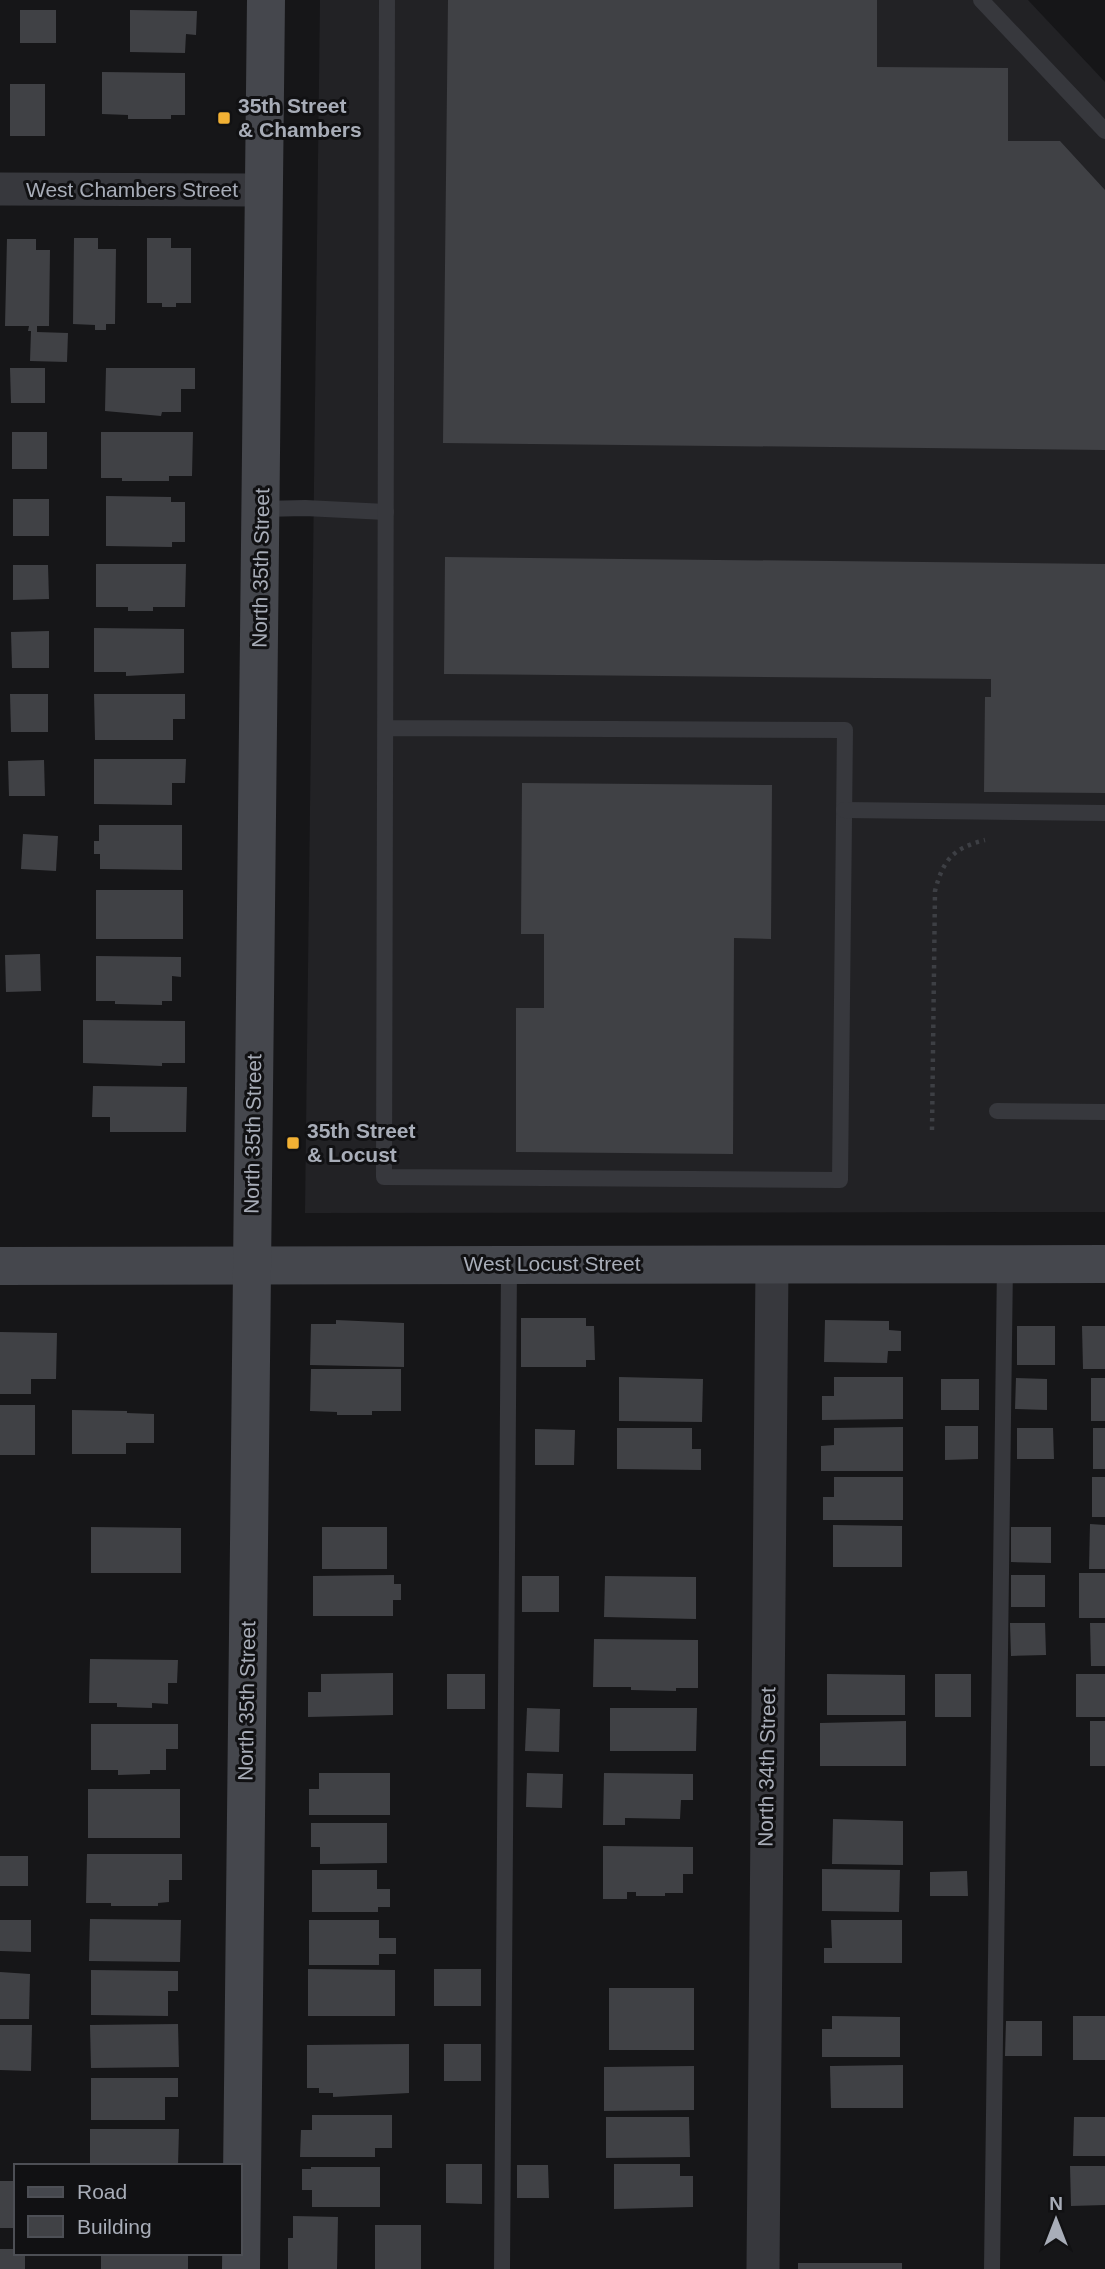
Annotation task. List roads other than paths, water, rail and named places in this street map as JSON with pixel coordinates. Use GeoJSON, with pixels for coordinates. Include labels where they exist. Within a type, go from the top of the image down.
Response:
{"type":"FeatureCollection","features":[{"type":"Feature","properties":{"kind":"main road","name":"North 35th Street"},"geometry":{"type":"LineString","coordinates":[[242,2168],[266,0]]}},
{"type":"Feature","properties":{"kind":"main road","name":"West Locust Street"},"geometry":{"type":"LineString","coordinates":[[0,1266],[1105,1264]]}},
{"type":"Feature","properties":{"kind":"street","name":"West Chambers Street"},"geometry":{"type":"LineString","coordinates":[[0,189],[264,190]]}},
{"type":"Feature","properties":{"kind":"street","name":"North 34th Street"},"geometry":{"type":"LineString","coordinates":[[762,2269],[772,1265]]}},
{"type":"Feature","properties":{"kind":"lane"},"geometry":{"type":"LineString","coordinates":[[386,728],[845,730],[839,1180],[384,1177],[387,0]]}},
{"type":"Feature","properties":{"kind":"lane"},"geometry":{"type":"LineString","coordinates":[[981,0],[1105,131]]}},
{"type":"Feature","properties":{"kind":"lane"},"geometry":{"type":"LineString","coordinates":[[262,509],[386,512]]}},
{"type":"Feature","properties":{"kind":"lane"},"geometry":{"type":"LineString","coordinates":[[844,810],[1105,813]]}},
{"type":"Feature","properties":{"kind":"lane"},"geometry":{"type":"LineString","coordinates":[[997,1111],[1105,1112]]}},
{"type":"Feature","properties":{"kind":"lane"},"geometry":{"type":"LineString","coordinates":[[502,2269],[509,1264]]}},
{"type":"Feature","properties":{"kind":"lane"},"geometry":{"type":"LineString","coordinates":[[992,2269],[1004,1264]]}},
{"type":"Feature","properties":{"kind":"place","name":"35th Street & Chambers"},"geometry":{"type":"Point","coordinates":[224,118]}},
{"type":"Feature","properties":{"kind":"place","name":"35th Street & Locust"},"geometry":{"type":"Point","coordinates":[293,1143]}}]}
